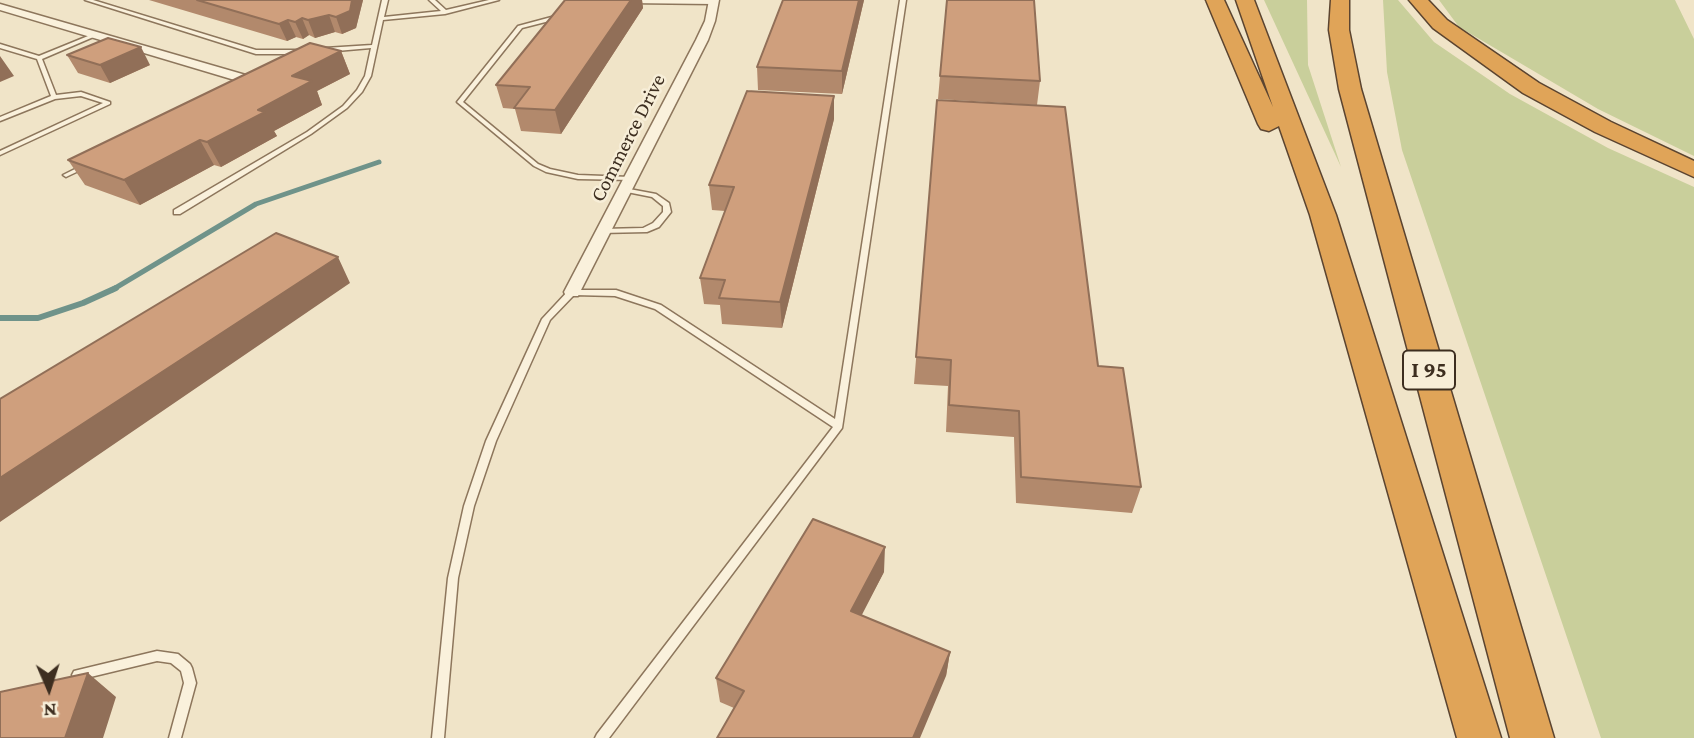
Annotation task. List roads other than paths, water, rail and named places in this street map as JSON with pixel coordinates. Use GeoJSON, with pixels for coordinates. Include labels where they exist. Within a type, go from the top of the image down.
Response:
{"type":"FeatureCollection","features":[{"type":"Feature","properties":{"kind":"highway"},"geometry":{"type":"LineString","coordinates":[[1215,0],[1309,214],[1370,373]]}},
{"type":"Feature","properties":{"kind":"highway"},"geometry":{"type":"LineString","coordinates":[[1245,0],[1323,215],[1479,738]]}},
{"type":"Feature","properties":{"kind":"highway","name":"I 95"},"geometry":{"type":"LineString","coordinates":[[1340,0],[1339,30],[1350,89],[1532,738]]}},
{"type":"Feature","properties":{"kind":"highway"},"geometry":{"type":"LineString","coordinates":[[1418,0],[1440,24],[1531,88],[1603,127],[1694,170]]}},
{"type":"Feature","properties":{"kind":"street","name":"Commerce Drive"},"geometry":{"type":"LineString","coordinates":[[572,292],[702,40],[714,1]]}},
{"type":"Feature","properties":{"kind":"street"},"geometry":{"type":"LineString","coordinates":[[0,7],[252,81]]}},
{"type":"Feature","properties":{"kind":"lane"},"geometry":{"type":"LineString","coordinates":[[88,0],[256,52],[375,46]]}},
{"type":"Feature","properties":{"kind":"lane"},"geometry":{"type":"LineString","coordinates":[[177,212],[309,133],[345,107],[360,91],[368,76],[385,0]]}},
{"type":"Feature","properties":{"kind":"lane"},"geometry":{"type":"LineString","coordinates":[[432,0],[445,12]]}},
{"type":"Feature","properties":{"kind":"lane"},"geometry":{"type":"LineString","coordinates":[[381,19],[445,12],[495,0]]}},
{"type":"Feature","properties":{"kind":"lane"},"geometry":{"type":"LineString","coordinates":[[601,738],[839,426],[903,0]]}},
{"type":"Feature","properties":{"kind":"lane"},"geometry":{"type":"LineString","coordinates":[[621,2],[714,1]]}},
{"type":"Feature","properties":{"kind":"lane"},"geometry":{"type":"LineString","coordinates":[[567,14],[520,27],[460,102],[536,165],[548,171],[627,184],[654,195],[666,205],[667,212],[656,225],[644,230],[603,231]]}},
{"type":"Feature","properties":{"kind":"lane"},"geometry":{"type":"LineString","coordinates":[[0,46],[39,58],[95,35]]}},
{"type":"Feature","properties":{"kind":"lane"},"geometry":{"type":"LineString","coordinates":[[287,63],[311,51]]}},
{"type":"Feature","properties":{"kind":"lane"},"geometry":{"type":"LineString","coordinates":[[39,58],[54,97]]}},
{"type":"Feature","properties":{"kind":"lane"},"geometry":{"type":"LineString","coordinates":[[240,87],[264,75]]}},
{"type":"Feature","properties":{"kind":"lane"},"geometry":{"type":"LineString","coordinates":[[0,119],[54,97],[81,94],[108,103],[0,153]]}},
{"type":"Feature","properties":{"kind":"lane"},"geometry":{"type":"LineString","coordinates":[[66,175],[90,163]]}},
{"type":"Feature","properties":{"kind":"lane"},"geometry":{"type":"LineString","coordinates":[[438,738],[453,578],[469,506],[491,442],[546,319],[572,292],[616,293],[658,307],[839,426]]}},
{"type":"Feature","properties":{"kind":"lane"},"geometry":{"type":"LineString","coordinates":[[68,678],[157,656],[174,658],[186,668],[190,683],[175,738]]}},
{"type":"Feature","properties":{"kind":"waterway"},"geometry":{"type":"LineString","coordinates":[[113,289],[256,204],[379,162]]}},
{"type":"Feature","properties":{"kind":"waterway"},"geometry":{"type":"LineString","coordinates":[[0,318],[38,318],[113,289]]}}]}
